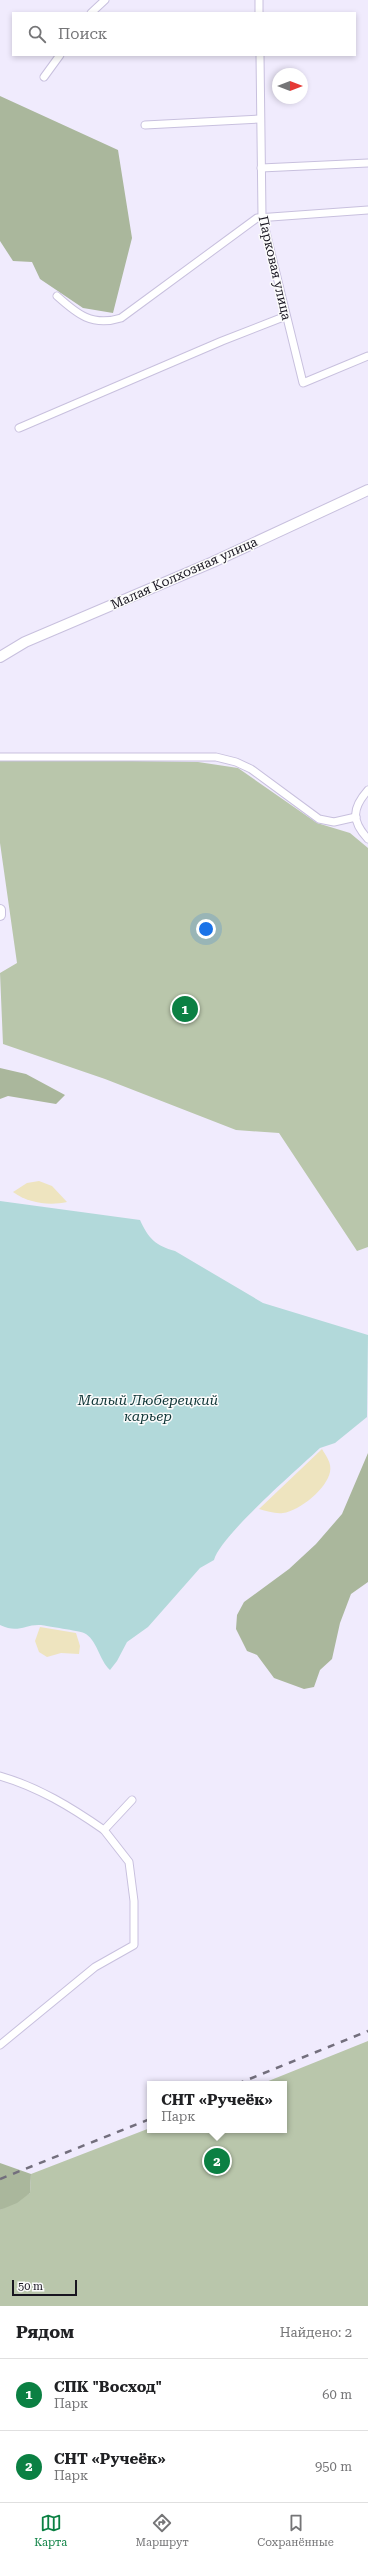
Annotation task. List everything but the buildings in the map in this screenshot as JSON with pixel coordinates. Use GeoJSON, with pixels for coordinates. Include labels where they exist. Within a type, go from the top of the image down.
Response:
{"type":"FeatureCollection","features":[{"type":"Feature","properties":{"kind":"street"},"geometry":{"type":"LineString","coordinates":[[92,12],[105,0]]}},
{"type":"Feature","properties":{"kind":"street"},"geometry":{"type":"LineString","coordinates":[[259,0],[259,12]]}},
{"type":"Feature","properties":{"kind":"street"},"geometry":{"type":"LineString","coordinates":[[44,77],[59,56]]}},
{"type":"Feature","properties":{"kind":"street","name":"Парковая улица"},"geometry":{"type":"LineString","coordinates":[[260,56],[262,216],[303,383],[368,356]]}},
{"type":"Feature","properties":{"kind":"street"},"geometry":{"type":"LineString","coordinates":[[144,126],[260,119]]}},
{"type":"Feature","properties":{"kind":"street"},"geometry":{"type":"LineString","coordinates":[[261,168],[368,163]]}},
{"type":"Feature","properties":{"kind":"street"},"geometry":{"type":"LineString","coordinates":[[57,296],[78,315],[86,318],[112,320],[121,318],[262,216],[368,210]]}},
{"type":"Feature","properties":{"kind":"street"},"geometry":{"type":"LineString","coordinates":[[19,428],[222,340],[286,316]]}},
{"type":"Feature","properties":{"kind":"street","name":"Малая Колхозная улица"},"geometry":{"type":"LineString","coordinates":[[0,658],[25,642],[212,562],[368,490]]}},
{"type":"Feature","properties":{"kind":"street"},"geometry":{"type":"LineString","coordinates":[[0,757],[216,757],[236,762],[251,769],[319,819],[334,822],[356,817]]}},
{"type":"Feature","properties":{"kind":"street"},"geometry":{"type":"LineString","coordinates":[[368,790],[358,801],[356,817],[358,828],[368,839]]}},
{"type":"Feature","properties":{"kind":"street"},"geometry":{"type":"LineString","coordinates":[[0,910],[0,915]]}},
{"type":"Feature","properties":{"kind":"street"},"geometry":{"type":"LineString","coordinates":[[0,1776],[25,1783],[49,1795],[104,1830],[129,1862],[134,1902],[134,1945],[95,1967],[0,2045]]}},
{"type":"Feature","properties":{"kind":"street"},"geometry":{"type":"LineString","coordinates":[[104,1830],[132,1800]]}},
{"type":"Feature","properties":{"kind":"shaded area"},"geometry":{"type":"Polygon","coordinates":[[[0,96],[118,150],[132,238],[113,313],[83,308],[40,279],[32,262],[13,261],[0,241],[0,96]]]}},
{"type":"Feature","properties":{"kind":"shaded area"},"geometry":{"type":"Polygon","coordinates":[[[0,759],[198,762],[238,768],[317,823],[350,833],[368,848],[368,1247],[357,1251],[279,1133],[236,1130],[105,1079],[3,1044],[0,973],[17,963],[0,843],[0,759]]]}},
{"type":"Feature","properties":{"kind":"shaded area"},"geometry":{"type":"Polygon","coordinates":[[[0,1068],[26,1074],[65,1095],[56,1104],[8,1096],[0,1099],[0,1068]]]}},
{"type":"Feature","properties":{"kind":"shaded area"},"geometry":{"type":"Polygon","coordinates":[[[368,1453],[368,1582],[351,1594],[340,1623],[332,1659],[320,1670],[314,1687],[304,1689],[274,1678],[257,1655],[247,1651],[236,1629],[237,1615],[244,1602],[289,1569],[316,1544],[342,1514],[368,1453]]]}},
{"type":"Feature","properties":{"kind":"shaded area"},"geometry":{"type":"Polygon","coordinates":[[[368,2041],[368,2306],[0,2306],[0,2210],[30,2193],[31,2174],[147,2129],[147,2133],[287,2133],[287,2081],[268,2081],[368,2041]]]}},
{"type":"Feature","properties":{"kind":"shaded area"},"geometry":{"type":"Polygon","coordinates":[[[0,2163],[31,2174],[30,2193],[17,2203],[0,2210],[0,2163]]]}},
{"type":"Feature","properties":{"kind":"sand"},"geometry":{"type":"Polygon","coordinates":[[[39,1181],[52,1186],[67,1202],[53,1204],[39,1203],[25,1199],[13,1192],[27,1183],[39,1181]]]}},
{"type":"Feature","properties":{"kind":"sand"},"geometry":{"type":"Polygon","coordinates":[[[322,1449],[327,1457],[330,1472],[324,1485],[312,1498],[297,1508],[283,1513],[274,1513],[259,1509],[322,1449]]]}},
{"type":"Feature","properties":{"kind":"sand"},"geometry":{"type":"Polygon","coordinates":[[[40,1627],[76,1633],[80,1646],[79,1654],[61,1653],[47,1657],[39,1652],[35,1641],[40,1627]]]}},
{"type":"Feature","properties":{"kind":"water","name":"Малый Люберецкий карьер"},"geometry":{"type":"Polygon","coordinates":[[[0,1201],[140,1220],[146,1232],[158,1244],[175,1251],[263,1303],[368,1335],[367,1417],[335,1443],[320,1448],[261,1503],[230,1535],[219,1549],[214,1560],[200,1568],[148,1627],[127,1642],[117,1661],[110,1670],[103,1661],[92,1640],[84,1633],[41,1625],[12,1629],[0,1625],[0,1201]]]}},
{"type":"Feature","properties":{"kind":"railway"},"geometry":{"type":"LineString","coordinates":[[244,2081],[368,2031]]}},
{"type":"Feature","properties":{"kind":"railway"},"geometry":{"type":"LineString","coordinates":[[0,2179],[147,2120]]}},
{"type":"Feature","properties":{"kind":"place","name":"СПК \"Восход\""},"geometry":{"type":"Point","coordinates":[185,1009]}},
{"type":"Feature","properties":{"kind":"place","name":"СНТ «Ручеёк»"},"geometry":{"type":"Point","coordinates":[217,2161]}}]}
